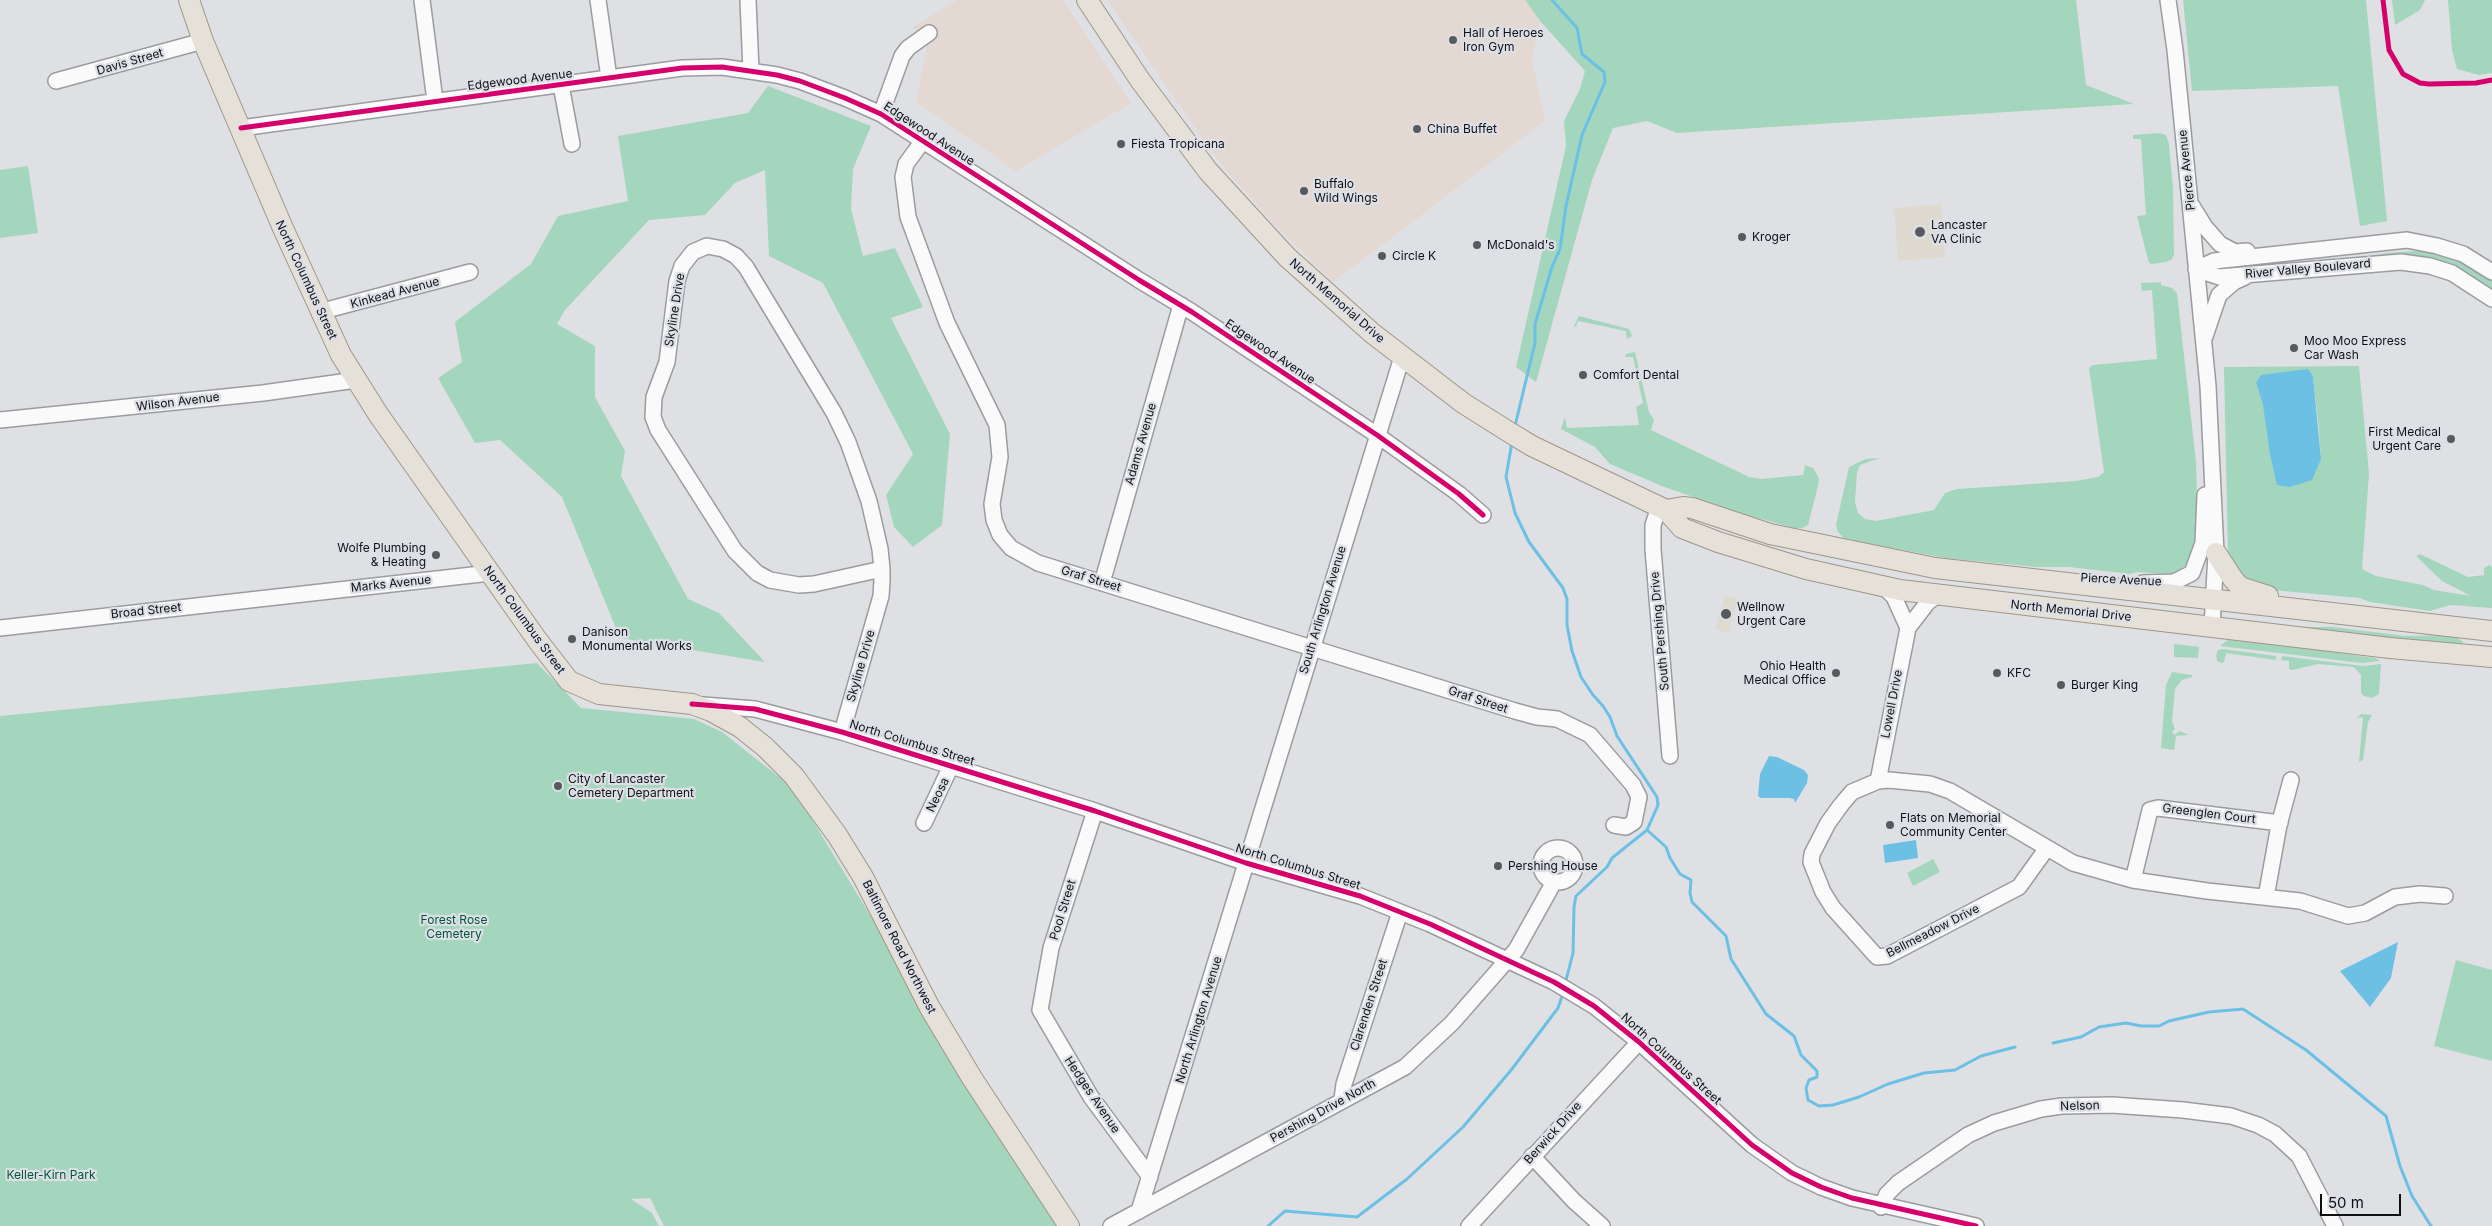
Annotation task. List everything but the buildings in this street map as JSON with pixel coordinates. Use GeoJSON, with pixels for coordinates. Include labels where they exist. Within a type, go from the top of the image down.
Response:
{"type":"FeatureCollection","features":[{"type":"Feature","properties":{"kind":"main road","name":"North Columbus Street"},"geometry":{"type":"LineString","coordinates":[[189,0],[203,41],[319,312],[356,380],[548,655],[569,680],[599,694],[692,704]]}},
{"type":"Feature","properties":{"kind":"main road","name":"North Memorial Drive"},"geometry":{"type":"LineString","coordinates":[[1087,0],[1179,135],[1242,210],[1287,257],[1372,334],[1486,418],[1532,446],[1663,509],[1682,528],[1718,542],[1806,569],[1884,587],[2390,648],[2492,657]]}},
{"type":"Feature","properties":{"kind":"main road"},"geometry":{"type":"LineString","coordinates":[[1663,509],[1692,508],[1770,534],[1935,568],[2492,631]]}},
{"type":"Feature","properties":{"kind":"main road"},"geometry":{"type":"LineString","coordinates":[[2216,553],[2240,587],[2252,592],[2335,605],[2347,614]]}},
{"type":"Feature","properties":{"kind":"main road","name":"Baltimore Road Northwest"},"geometry":{"type":"LineString","coordinates":[[692,704],[726,719],[765,747],[794,776],[809,795],[863,877],[930,1008],[972,1078],[1069,1226]]}},
{"type":"Feature","properties":{"kind":"street"},"geometry":{"type":"LineString","coordinates":[[422,0],[435,101]]}},
{"type":"Feature","properties":{"kind":"street"},"geometry":{"type":"LineString","coordinates":[[598,0],[609,78]]}},
{"type":"Feature","properties":{"kind":"street"},"geometry":{"type":"LineString","coordinates":[[748,0],[752,71]]}},
{"type":"Feature","properties":{"kind":"street","name":"Pierce Avenue"},"geometry":{"type":"LineString","coordinates":[[2168,0],[2204,341],[2216,553],[2215,600],[2212,627]]}},
{"type":"Feature","properties":{"kind":"street"},"geometry":{"type":"LineString","coordinates":[[881,114],[902,56],[915,41],[929,33]]}},
{"type":"Feature","properties":{"kind":"street","name":"Davis Street"},"geometry":{"type":"LineString","coordinates":[[56,81],[203,41]]}},
{"type":"Feature","properties":{"kind":"street","name":"Edgewood Avenue"},"geometry":{"type":"LineString","coordinates":[[240,128],[699,67],[722,67],[776,75],[823,89],[881,114],[922,142],[1181,305],[1377,434],[1459,494],[1483,515]]}},
{"type":"Feature","properties":{"kind":"street"},"geometry":{"type":"LineString","coordinates":[[561,85],[572,144]]}},
{"type":"Feature","properties":{"kind":"street","name":"Graf Street"},"geometry":{"type":"LineString","coordinates":[[922,142],[906,164],[903,177],[908,217],[947,323],[997,425],[1000,457],[992,504],[994,520],[1000,535],[1011,548],[1038,563],[1515,711],[1538,717],[1557,718],[1590,735],[1633,785],[1639,797],[1637,814],[1630,826],[1621,828],[1614,825]]}},
{"type":"Feature","properties":{"kind":"street","name":"River Valley Boulevard"},"geometry":{"type":"LineString","coordinates":[[2190,203],[2212,237],[2228,249],[2235,252],[2274,255]]}},
{"type":"Feature","properties":{"kind":"street","name":"River Valley Boulevard"},"geometry":{"type":"LineString","coordinates":[[2196,269],[2214,262],[2407,240],[2463,254],[2492,272]]}},
{"type":"Feature","properties":{"kind":"street","name":"Skyline Drive"},"geometry":{"type":"LineString","coordinates":[[842,732],[877,612],[882,569],[877,533],[859,472],[834,413],[746,267],[736,256],[723,249],[707,246],[693,252],[682,266],[677,281],[667,362],[654,397],[653,417],[658,430],[735,551],[757,573],[770,580],[799,585],[814,584],[882,569]]}},
{"type":"Feature","properties":{"kind":"street","name":"River Valley Boulevard"},"geometry":{"type":"LineString","coordinates":[[2196,269],[2219,277],[2401,262],[2430,266],[2452,273],[2492,299]]}},
{"type":"Feature","properties":{"kind":"street","name":"Kinkead Avenue"},"geometry":{"type":"LineString","coordinates":[[319,312],[470,272]]}},
{"type":"Feature","properties":{"kind":"street","name":"Pierce Avenue"},"geometry":{"type":"LineString","coordinates":[[2204,341],[2220,295],[2234,282],[2250,275]]}},
{"type":"Feature","properties":{"kind":"street","name":"Adams Avenue"},"geometry":{"type":"LineString","coordinates":[[1102,582],[1181,305]]}},
{"type":"Feature","properties":{"kind":"street","name":"South Arlington Avenue"},"geometry":{"type":"LineString","coordinates":[[1246,862],[1402,357]]}},
{"type":"Feature","properties":{"kind":"street","name":"Wilson Avenue"},"geometry":{"type":"LineString","coordinates":[[0,420],[263,393],[356,380]]}},
{"type":"Feature","properties":{"kind":"street","name":"Pierce Avenue"},"geometry":{"type":"LineString","coordinates":[[2037,580],[2065,577],[2155,584],[2183,578],[2192,573],[2203,543],[2205,488],[2212,475]]}},
{"type":"Feature","properties":{"kind":"street","name":"South Pershing Drive"},"geometry":{"type":"LineString","coordinates":[[1663,509],[1653,525],[1653,549],[1670,756]]}},
{"type":"Feature","properties":{"kind":"street","name":"Marks Avenue"},"geometry":{"type":"LineString","coordinates":[[291,595],[490,573]]}},
{"type":"Feature","properties":{"kind":"street"},"geometry":{"type":"LineString","coordinates":[[1884,587],[1894,597],[1908,628]]}},
{"type":"Feature","properties":{"kind":"street","name":"Broad Street"},"geometry":{"type":"LineString","coordinates":[[0,628],[291,595]]}},
{"type":"Feature","properties":{"kind":"street","name":"Lowell Drive"},"geometry":{"type":"LineString","coordinates":[[1878,781],[1908,628],[1928,602],[1938,595]]}},
{"type":"Feature","properties":{"kind":"street","name":"North Columbus Street"},"geometry":{"type":"LineString","coordinates":[[692,704],[755,709],[842,732],[1096,811],[1246,862],[1360,896],[1400,912],[1566,988],[1594,1006],[1639,1042],[1752,1145],[1778,1164],[1821,1187],[1881,1206],[1976,1226]]}},
{"type":"Feature","properties":{"kind":"street","name":"Neosa"},"geometry":{"type":"LineString","coordinates":[[924,823],[951,766]]}},
{"type":"Feature","properties":{"kind":"street","name":"Bellmeadow Drive"},"geometry":{"type":"LineString","coordinates":[[2047,848],[2019,887],[1887,956],[1877,957],[1833,908],[1823,892],[1811,862],[1812,854],[1828,823],[1852,792],[1878,781],[1900,780],[1930,784],[1950,791],[2073,863],[2133,880],[2310,902],[2348,916],[2365,913],[2395,897],[2420,894],[2445,896]]}},
{"type":"Feature","properties":{"kind":"street"},"geometry":{"type":"LineString","coordinates":[[2266,897],[2280,823],[2291,780]]}},
{"type":"Feature","properties":{"kind":"street","name":"Greenglen Court"},"geometry":{"type":"LineString","coordinates":[[2133,880],[2150,810],[2158,808],[2280,823]]}},
{"type":"Feature","properties":{"kind":"street","name":"Pool Street"},"geometry":{"type":"LineString","coordinates":[[1040,1010],[1051,948],[1096,811]]}},
{"type":"Feature","properties":{"kind":"street","name":"North Arlington Avenue"},"geometry":{"type":"LineString","coordinates":[[1139,1211],[1246,862]]}},
{"type":"Feature","properties":{"kind":"street","name":"Pershing Drive North"},"geometry":{"type":"LineString","coordinates":[[1111,1226],[1284,1134],[1342,1099],[1405,1067],[1452,1023],[1516,950],[1554,882]]}},
{"type":"Feature","properties":{"kind":"street","name":"Clarenden Street"},"geometry":{"type":"LineString","coordinates":[[1342,1099],[1344,1084],[1400,912]]}},
{"type":"Feature","properties":{"kind":"street","name":"Hedges Avenue"},"geometry":{"type":"LineString","coordinates":[[1040,1010],[1091,1097],[1150,1176]]}},
{"type":"Feature","properties":{"kind":"street","name":"Berwick Drive"},"geometry":{"type":"LineString","coordinates":[[1469,1226],[1639,1042]]}},
{"type":"Feature","properties":{"kind":"street","name":"Nelson"},"geometry":{"type":"LineString","coordinates":[[1881,1206],[1887,1194],[1898,1183],[1968,1135],[2014,1116],[2062,1106],[2112,1106],[2183,1110],[2231,1116],[2258,1125],[2275,1134],[2299,1156],[2335,1226]]}},
{"type":"Feature","properties":{"kind":"street"},"geometry":{"type":"LineString","coordinates":[[1532,1156],[1602,1226]]}},
{"type":"Feature","properties":{"kind":"shaded area"},"geometry":{"type":"Polygon","coordinates":[[[957,0],[1063,0],[1131,103],[1016,171],[916,102],[927,48],[913,27],[957,0]]]}},
{"type":"Feature","properties":{"kind":"shaded area"},"geometry":{"type":"Polygon","coordinates":[[[1107,0],[1525,0],[1540,21],[1532,60],[1545,121],[1333,282],[1273,223],[1231,176],[1207,145],[1107,0]]]}},
{"type":"Feature","properties":{"kind":"shaded area","name":"Lancaster VA Clinic"},"geometry":{"type":"Polygon","coordinates":[[[1941,204],[1945,257],[1898,261],[1894,208],[1941,204]]]}},
{"type":"Feature","properties":{"kind":"shaded area","name":"Wellnow Urgent Care"},"geometry":{"type":"Polygon","coordinates":[[[1725,596],[1738,599],[1728,633],[1715,629],[1725,596]]]}},
{"type":"Feature","properties":{"kind":"green space"},"geometry":{"type":"Polygon","coordinates":[[[1525,0],[2076,0],[2086,85],[2134,104],[1677,133],[1647,121],[1613,128],[1592,180],[1536,382],[1516,367],[1566,146],[1564,121],[1580,89],[1585,71],[1540,21],[1525,0]]]}},
{"type":"Feature","properties":{"kind":"green space"},"geometry":{"type":"Polygon","coordinates":[[[2183,0],[2366,0],[2387,221],[2360,226],[2338,86],[2192,91],[2183,0]]]}},
{"type":"Feature","properties":{"kind":"green space"},"geometry":{"type":"Polygon","coordinates":[[[2392,0],[2425,0],[2420,10],[2395,25],[2392,0]]]}},
{"type":"Feature","properties":{"kind":"green space"},"geometry":{"type":"Polygon","coordinates":[[[2448,0],[2492,0],[2492,73],[2479,75],[2457,69],[2452,50],[2448,0]]]}},
{"type":"Feature","properties":{"kind":"green space"},"geometry":{"type":"Polygon","coordinates":[[[768,86],[871,126],[853,169],[851,209],[863,256],[895,248],[923,307],[891,318],[950,434],[942,525],[913,547],[894,527],[886,495],[913,454],[823,283],[769,256],[765,170],[735,183],[705,215],[649,220],[565,310],[557,324],[595,346],[595,397],[625,451],[621,476],[688,599],[719,613],[765,662],[620,638],[562,497],[500,440],[475,443],[438,378],[462,362],[455,322],[531,264],[558,216],[628,201],[618,136],[748,113],[768,86]]]}},
{"type":"Feature","properties":{"kind":"green space"},"geometry":{"type":"Polygon","coordinates":[[[2159,133],[2166,135],[2169,144],[2173,188],[2174,255],[2171,260],[2152,264],[2149,263],[2137,216],[2146,215],[2141,139],[2133,139],[2133,135],[2159,133]]]}},
{"type":"Feature","properties":{"kind":"green space"},"geometry":{"type":"Polygon","coordinates":[[[28,166],[38,233],[0,238],[0,170],[28,166]]]}},
{"type":"Feature","properties":{"kind":"green space"},"geometry":{"type":"Polygon","coordinates":[[[2428,250],[2453,257],[2492,279],[2492,291],[2469,274],[2450,266],[2363,259],[2363,257],[2387,253],[2428,250]]]}},
{"type":"Feature","properties":{"kind":"green space"},"geometry":{"type":"Polygon","coordinates":[[[2161,282],[2161,285],[2172,288],[2177,293],[2196,462],[2198,537],[2189,562],[2180,570],[2169,574],[2137,572],[2130,574],[2069,567],[2037,567],[1945,558],[1844,538],[1838,532],[1836,525],[1849,467],[1866,459],[1880,458],[1860,465],[1857,472],[1855,502],[1858,513],[1865,519],[1876,521],[1934,510],[1945,493],[1957,489],[2076,481],[2098,477],[2104,472],[2089,368],[2093,365],[2157,359],[2152,290],[2142,291],[2141,283],[2161,282]]]}},
{"type":"Feature","properties":{"kind":"green space"},"geometry":{"type":"Polygon","coordinates":[[[1579,316],[1629,329],[1632,336],[1627,339],[1626,331],[1578,321],[1576,327],[1574,326],[1579,316]]]}},
{"type":"Feature","properties":{"kind":"green space"},"geometry":{"type":"Polygon","coordinates":[[[1635,352],[1649,412],[1654,420],[1651,430],[1749,477],[1761,479],[1803,475],[1805,465],[1813,468],[1819,478],[1808,525],[1802,528],[1794,528],[1736,512],[1662,486],[1610,464],[1595,447],[1561,429],[1565,417],[1567,428],[1639,425],[1636,407],[1643,403],[1633,357],[1625,357],[1626,354],[1635,352]]]}},
{"type":"Feature","properties":{"kind":"green space"},"geometry":{"type":"Polygon","coordinates":[[[2359,366],[2369,474],[2362,569],[2376,576],[2423,585],[2434,590],[2471,596],[2442,581],[2416,556],[2420,554],[2468,577],[2484,575],[2484,568],[2489,565],[2492,567],[2492,608],[2450,605],[2430,611],[2370,602],[2359,598],[2261,589],[2247,583],[2228,555],[2224,367],[2359,366]],[[2313,376],[2256,383],[2263,405],[2321,459],[2313,376]]]}},
{"type":"Feature","properties":{"kind":"green space"},"geometry":{"type":"Polygon","coordinates":[[[2309,627],[2333,627],[2406,636],[2454,635],[2463,642],[2462,647],[2309,629],[2309,627]]]}},
{"type":"Feature","properties":{"kind":"green space"},"geometry":{"type":"Polygon","coordinates":[[[2228,640],[2375,658],[2380,661],[2362,663],[2220,646],[2228,640]]]}},
{"type":"Feature","properties":{"kind":"green space"},"geometry":{"type":"Polygon","coordinates":[[[2174,644],[2199,647],[2198,658],[2174,657],[2174,644]]]}},
{"type":"Feature","properties":{"kind":"green space"},"geometry":{"type":"Polygon","coordinates":[[[2218,650],[2276,656],[2276,660],[2226,653],[2224,662],[2221,663],[2217,661],[2216,655],[2218,650]]]}},
{"type":"Feature","properties":{"kind":"green space"},"geometry":{"type":"Polygon","coordinates":[[[2282,656],[2363,666],[2381,664],[2379,694],[2372,698],[2361,693],[2361,675],[2354,667],[2318,664],[2292,670],[2289,669],[2289,661],[2281,660],[2282,656]]]}},
{"type":"Feature","properties":{"kind":"green space","name":"Forest Rose Cemetery"},"geometry":{"type":"Polygon","coordinates":[[[537,663],[581,708],[694,719],[722,732],[793,788],[1058,1226],[664,1226],[650,1198],[631,1199],[652,1213],[659,1226],[0,1226],[0,716],[537,663]]]}},
{"type":"Feature","properties":{"kind":"green space"},"geometry":{"type":"Polygon","coordinates":[[[2172,672],[2192,675],[2192,677],[2182,680],[2175,689],[2172,721],[2175,729],[2172,732],[2175,735],[2179,731],[2189,735],[2176,736],[2174,750],[2161,748],[2166,685],[2172,672]]]}},
{"type":"Feature","properties":{"kind":"green space"},"geometry":{"type":"Polygon","coordinates":[[[2361,714],[2372,715],[2368,722],[2363,760],[2359,762],[2363,717],[2357,718],[2361,714]]]}},
{"type":"Feature","properties":{"kind":"green space"},"geometry":{"type":"Polygon","coordinates":[[[1933,859],[1940,872],[1913,886],[1907,873],[1933,859]]]}},
{"type":"Feature","properties":{"kind":"green space"},"geometry":{"type":"Polygon","coordinates":[[[2456,960],[2492,970],[2492,1061],[2434,1046],[2456,960]]]}},
{"type":"Feature","properties":{"kind":"water"},"geometry":{"type":"Polygon","coordinates":[[[2308,369],[2313,376],[2321,459],[2312,480],[2290,487],[2277,485],[2270,454],[2263,405],[2256,383],[2261,375],[2308,369]]]}},
{"type":"Feature","properties":{"kind":"water"},"geometry":{"type":"Polygon","coordinates":[[[1769,756],[1777,757],[1804,770],[1808,775],[1807,783],[1795,803],[1794,799],[1789,798],[1761,798],[1758,796],[1760,774],[1769,756]]]}},
{"type":"Feature","properties":{"kind":"water"},"geometry":{"type":"Polygon","coordinates":[[[1916,840],[1918,858],[1885,863],[1883,845],[1916,840]]]}},
{"type":"Feature","properties":{"kind":"water"},"geometry":{"type":"Polygon","coordinates":[[[2398,942],[2391,978],[2370,1007],[2340,971],[2398,942]]]}},
{"type":"Feature","properties":{"kind":"waterway"},"geometry":{"type":"LineString","coordinates":[[1515,426],[1535,343],[1535,324],[1552,267],[1560,249],[1566,206],[1582,135],[1605,82],[1604,72],[1582,54],[1577,28],[1552,0]]}},
{"type":"Feature","properties":{"kind":"waterway"},"geometry":{"type":"LineString","coordinates":[[1512,442],[1506,477],[1515,513],[1529,542],[1563,588],[1567,599],[1567,625],[1572,651],[1581,677],[1610,717],[1617,736],[1657,797],[1658,805],[1647,830],[1666,847],[1670,858],[1680,874],[1691,880],[1690,893],[1692,902],[1726,936],[1731,959],[1766,1014],[1794,1036],[1801,1055],[1817,1071],[1817,1077],[1809,1080],[1806,1088],[1808,1100],[1819,1106],[1833,1105],[1859,1097],[1888,1084],[1924,1073],[1955,1070],[1981,1056],[2015,1047]]}},
{"type":"Feature","properties":{"kind":"waterway"},"geometry":{"type":"LineString","coordinates":[[1565,984],[1573,953],[1576,896],[1607,867],[1612,858],[1647,830]]}},
{"type":"Feature","properties":{"kind":"waterway"},"geometry":{"type":"LineString","coordinates":[[1268,1226],[1285,1211],[1357,1217],[1407,1179],[1463,1127],[1512,1069],[1558,1008],[1563,993]]}},
{"type":"Feature","properties":{"kind":"waterway"},"geometry":{"type":"LineString","coordinates":[[2053,1043],[2081,1037],[2099,1027],[2126,1023],[2141,1026],[2159,1026],[2169,1021],[2209,1012],[2243,1009],[2306,1050],[2386,1116],[2400,1166],[2412,1196],[2431,1226]]}},
{"type":"Feature","properties":{"kind":"cycle path"},"geometry":{"type":"LineString","coordinates":[[2383,0],[2389,50],[2403,74],[2420,83],[2429,84],[2476,83],[2492,80]]}},
{"type":"Feature","properties":{"kind":"cycle path"},"geometry":{"type":"LineString","coordinates":[[241,128],[682,68],[722,67],[777,75],[800,81],[881,114],[1192,312],[1377,435],[1459,494],[1483,515]]}},
{"type":"Feature","properties":{"kind":"cycle path"},"geometry":{"type":"LineString","coordinates":[[692,704],[755,709],[842,732],[1095,811],[1246,863],[1360,896],[1430,924],[1554,982],[1594,1006],[1639,1042],[1752,1145],[1792,1173],[1821,1187],[1852,1198],[1976,1226]]}},
{"type":"Feature","properties":{"kind":"place","name":"Hall of Heroes Iron Gym"},"geometry":{"type":"Point","coordinates":[1453,40]}},
{"type":"Feature","properties":{"kind":"place","name":"China Buffet"},"geometry":{"type":"Point","coordinates":[1417,129]}},
{"type":"Feature","properties":{"kind":"place","name":"Fiesta Tropicana"},"geometry":{"type":"Point","coordinates":[1121,144]}},
{"type":"Feature","properties":{"kind":"place","name":"Buffalo Wild Wings"},"geometry":{"type":"Point","coordinates":[1304,191]}},
{"type":"Feature","properties":{"kind":"place","name":"Lancaster VA Clinic"},"geometry":{"type":"Point","coordinates":[1920,232]}},
{"type":"Feature","properties":{"kind":"place","name":"Kroger"},"geometry":{"type":"Point","coordinates":[1742,237]}},
{"type":"Feature","properties":{"kind":"place","name":"McDonald's"},"geometry":{"type":"Point","coordinates":[1477,245]}},
{"type":"Feature","properties":{"kind":"place","name":"Circle K"},"geometry":{"type":"Point","coordinates":[1382,256]}},
{"type":"Feature","properties":{"kind":"place","name":"Moo Moo Express Car Wash"},"geometry":{"type":"Point","coordinates":[2294,348]}},
{"type":"Feature","properties":{"kind":"place","name":"Comfort Dental"},"geometry":{"type":"Point","coordinates":[1583,375]}},
{"type":"Feature","properties":{"kind":"place","name":"First Medical Urgent Care"},"geometry":{"type":"Point","coordinates":[2451,439]}},
{"type":"Feature","properties":{"kind":"place","name":"Wolfe Plumbing & Heating"},"geometry":{"type":"Point","coordinates":[436,555]}},
{"type":"Feature","properties":{"kind":"place","name":"Wellnow Urgent Care"},"geometry":{"type":"Point","coordinates":[1726,614]}},
{"type":"Feature","properties":{"kind":"place","name":"Danison Monumental Works"},"geometry":{"type":"Point","coordinates":[572,639]}},
{"type":"Feature","properties":{"kind":"place","name":"Ohio Health Medical Office"},"geometry":{"type":"Point","coordinates":[1836,673]}},
{"type":"Feature","properties":{"kind":"place","name":"KFC"},"geometry":{"type":"Point","coordinates":[1997,673]}},
{"type":"Feature","properties":{"kind":"place","name":"Burger King"},"geometry":{"type":"Point","coordinates":[2061,685]}},
{"type":"Feature","properties":{"kind":"place","name":"City of Lancaster Cemetery Department"},"geometry":{"type":"Point","coordinates":[558,786]}},
{"type":"Feature","properties":{"kind":"place","name":"Flats on Memorial Community Center"},"geometry":{"type":"Point","coordinates":[1890,825]}},
{"type":"Feature","properties":{"kind":"place","name":"Pershing House"},"geometry":{"type":"Point","coordinates":[1498,866]}},
{"type":"Feature","properties":{"kind":"park label","name":"Keller-Kirn Park"},"geometry":{"type":"Point","coordinates":[51,1175]}}]}
